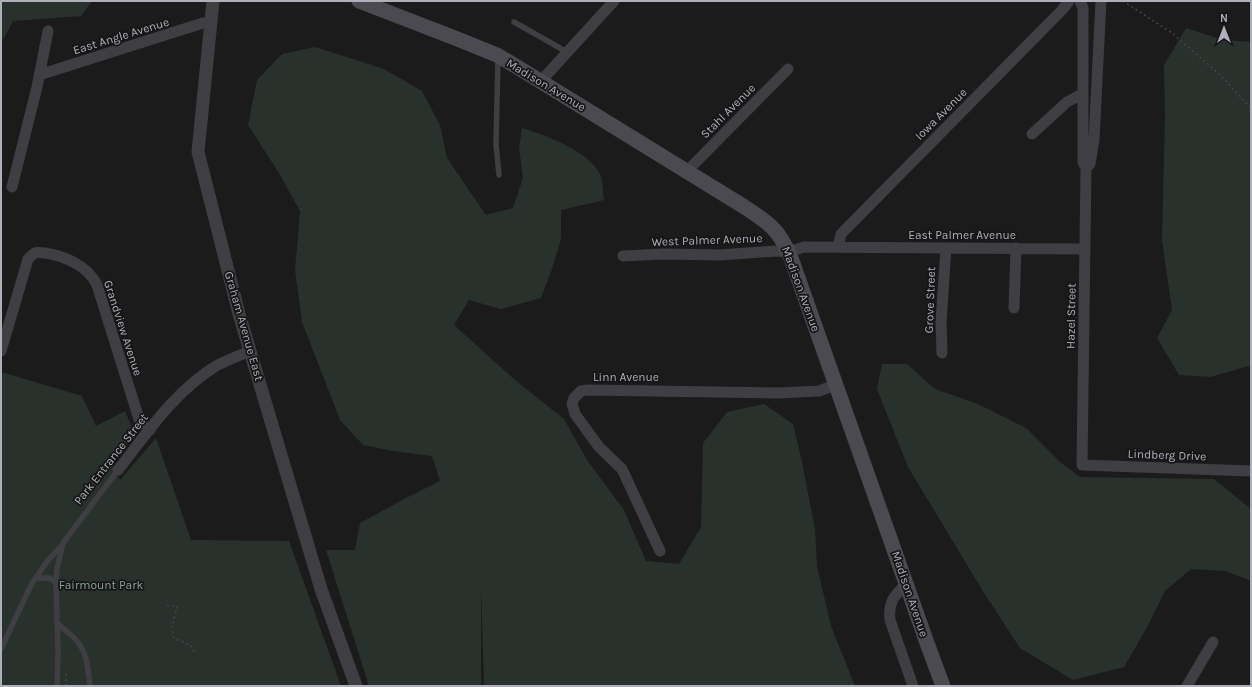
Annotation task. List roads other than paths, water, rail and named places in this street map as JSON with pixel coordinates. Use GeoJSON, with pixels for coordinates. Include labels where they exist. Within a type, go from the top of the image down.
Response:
{"type":"FeatureCollection","features":[{"type":"Feature","properties":{"kind":"main road","name":"Madison Avenue"},"geometry":{"type":"LineString","coordinates":[[359,1],[498,56],[541,81],[769,223],[781,238],[789,252],[943,686]]}},
{"type":"Feature","properties":{"kind":"street","name":"Graham Avenue East"},"geometry":{"type":"LineString","coordinates":[[213,1],[198,152],[239,314],[321,589],[356,686]]}},
{"type":"Feature","properties":{"kind":"street"},"geometry":{"type":"LineString","coordinates":[[541,81],[614,1]]}},
{"type":"Feature","properties":{"kind":"street","name":"Iowa Avenue"},"geometry":{"type":"LineString","coordinates":[[838,247],[841,234],[1062,10],[1069,1]]}},
{"type":"Feature","properties":{"kind":"street","name":"Hazel Street"},"geometry":{"type":"LineString","coordinates":[[1080,1],[1082,8],[1083,162],[1086,168],[1082,465]]}},
{"type":"Feature","properties":{"kind":"street","name":"Hazel Street"},"geometry":{"type":"LineString","coordinates":[[1086,168],[1090,164],[1094,140],[1101,1]]}},
{"type":"Feature","properties":{"kind":"street","name":"East Angle Avenue"},"geometry":{"type":"LineString","coordinates":[[39,75],[203,23],[210,23]]}},
{"type":"Feature","properties":{"kind":"street"},"geometry":{"type":"LineString","coordinates":[[12,187],[48,31]]}},
{"type":"Feature","properties":{"kind":"street","name":"Stahl Avenue"},"geometry":{"type":"LineString","coordinates":[[687,171],[788,70]]}},
{"type":"Feature","properties":{"kind":"street"},"geometry":{"type":"LineString","coordinates":[[1032,134],[1067,102],[1082,94]]}},
{"type":"Feature","properties":{"kind":"street","name":"West Palmer Avenue"},"geometry":{"type":"LineString","coordinates":[[623,256],[663,254],[720,255],[776,251],[789,252],[804,247],[838,247]]}},
{"type":"Feature","properties":{"kind":"street","name":"East Palmer Avenue"},"geometry":{"type":"LineString","coordinates":[[838,247],[1085,249]]}},
{"type":"Feature","properties":{"kind":"street","name":"Grove Street"},"geometry":{"type":"LineString","coordinates":[[942,353],[946,248]]}},
{"type":"Feature","properties":{"kind":"street"},"geometry":{"type":"LineString","coordinates":[[1014,308],[1016,248]]}},
{"type":"Feature","properties":{"kind":"street","name":"Grandview Avenue"},"geometry":{"type":"LineString","coordinates":[[1,351],[28,259],[36,253],[40,253],[53,254],[70,260],[79,265],[94,279],[97,285],[139,419],[141,424],[150,430]]}},
{"type":"Feature","properties":{"kind":"street","name":"Park Entrance Street"},"geometry":{"type":"LineString","coordinates":[[118,470],[165,411],[186,390],[207,372],[250,351]]}},
{"type":"Feature","properties":{"kind":"street","name":"Linn Avenue"},"geometry":{"type":"LineString","coordinates":[[660,551],[622,469],[599,447],[575,414],[572,404],[577,394],[581,391],[588,390],[779,393],[819,391],[835,385]]}},
{"type":"Feature","properties":{"kind":"street","name":"Lindberg Drive"},"geometry":{"type":"LineString","coordinates":[[1082,465],[1251,471]]}},
{"type":"Feature","properties":{"kind":"street"},"geometry":{"type":"LineString","coordinates":[[906,584],[895,595],[889,611],[890,620],[913,686]]}},
{"type":"Feature","properties":{"kind":"street"},"geometry":{"type":"LineString","coordinates":[[1186,686],[1213,642]]}},
{"type":"Feature","properties":{"kind":"lane"},"geometry":{"type":"LineString","coordinates":[[514,22],[567,52]]}},
{"type":"Feature","properties":{"kind":"lane"},"geometry":{"type":"LineString","coordinates":[[498,56],[496,144],[499,176]]}},
{"type":"Feature","properties":{"kind":"lane","name":"Park Entrance Street"},"geometry":{"type":"LineString","coordinates":[[57,686],[58,652],[56,583],[57,569],[63,543],[118,470]]}},
{"type":"Feature","properties":{"kind":"lane"},"geometry":{"type":"LineString","coordinates":[[1,649],[32,584],[49,559],[63,543]]}},
{"type":"Feature","properties":{"kind":"lane"},"geometry":{"type":"LineString","coordinates":[[36,578],[50,578],[56,583]]}},
{"type":"Feature","properties":{"kind":"lane"},"geometry":{"type":"LineString","coordinates":[[57,623],[77,641],[84,652],[87,662],[90,686]]}},
{"type":"Feature","properties":{"kind":"park label","name":"Fairmount Park"},"geometry":{"type":"Point","coordinates":[101,585]}}]}
